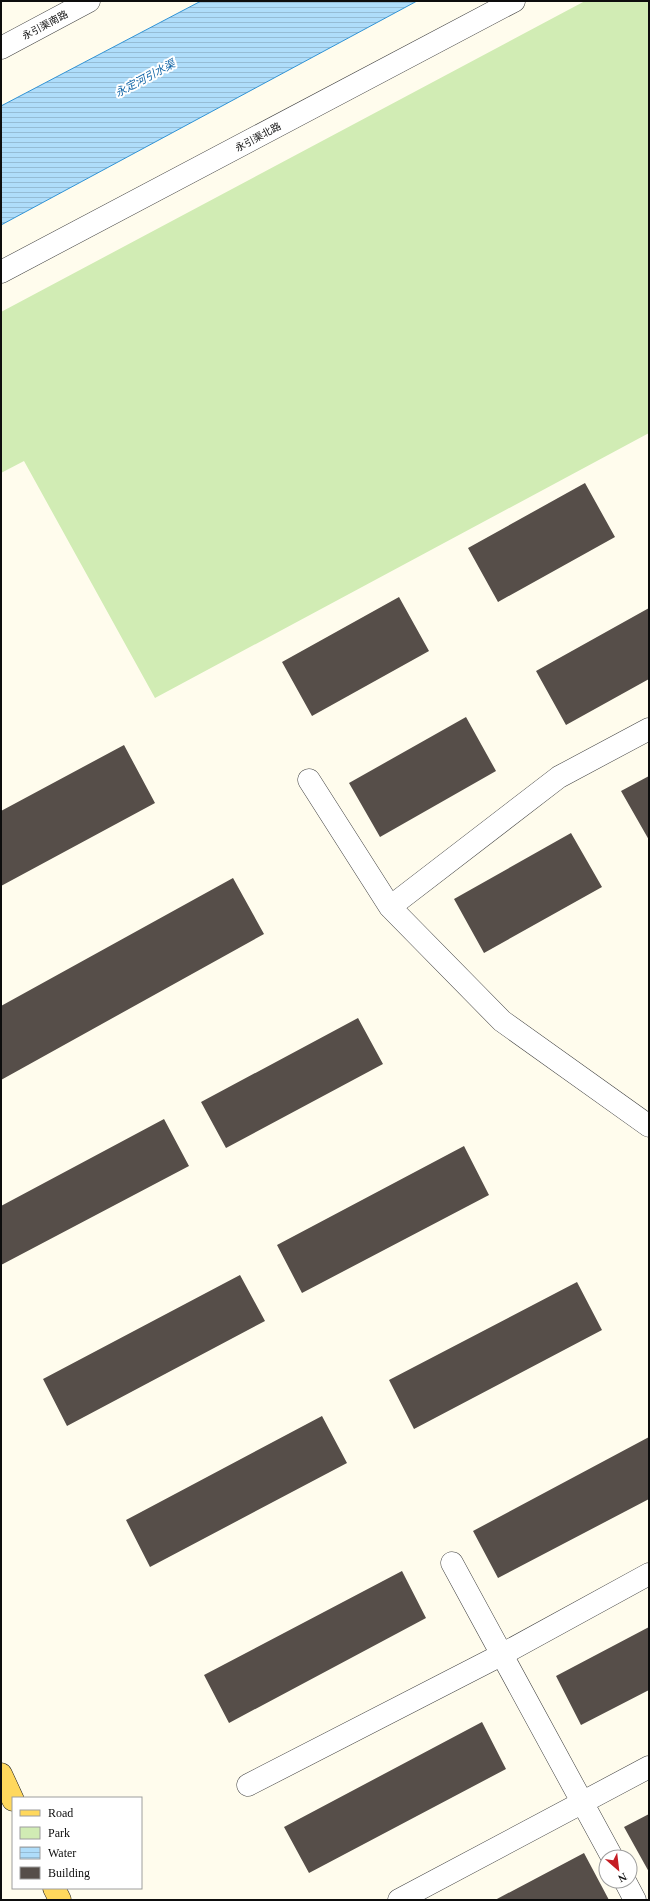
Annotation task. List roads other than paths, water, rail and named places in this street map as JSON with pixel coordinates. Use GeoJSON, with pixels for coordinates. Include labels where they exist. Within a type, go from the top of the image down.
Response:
{"type":"FeatureCollection","features":[{"type":"Feature","properties":{"kind":"main road"},"geometry":{"type":"LineString","coordinates":[[1,1774],[12,1798]]}},
{"type":"Feature","properties":{"kind":"main road"},"geometry":{"type":"LineString","coordinates":[[54,1889],[60,1900]]}},
{"type":"Feature","properties":{"kind":"street","name":"永引渠南路"},"geometry":{"type":"LineString","coordinates":[[1,48],[89,1]]}},
{"type":"Feature","properties":{"kind":"street","name":"永引渠北路"},"geometry":{"type":"LineString","coordinates":[[1,272],[514,1]]}},
{"type":"Feature","properties":{"kind":"street"},"geometry":{"type":"LineString","coordinates":[[390,907],[559,777],[649,729]]}},
{"type":"Feature","properties":{"kind":"street"},"geometry":{"type":"LineString","coordinates":[[309,780],[390,907],[502,1021],[649,1126]]}},
{"type":"Feature","properties":{"kind":"street"},"geometry":{"type":"LineString","coordinates":[[452,1563],[501,1656],[608,1849]]}},
{"type":"Feature","properties":{"kind":"street"},"geometry":{"type":"LineString","coordinates":[[248,1785],[501,1656],[649,1574]]}},
{"type":"Feature","properties":{"kind":"street"},"geometry":{"type":"LineString","coordinates":[[399,1900],[649,1767]]}},
{"type":"Feature","properties":{"kind":"street"},"geometry":{"type":"LineString","coordinates":[[629,1889],[635,1900]]}},
{"type":"Feature","properties":{"kind":"water","name":"永定河引水渠"},"geometry":{"type":"Polygon","coordinates":[[[201,1],[417,1],[1,225],[1,106],[201,1]]]}}]}
